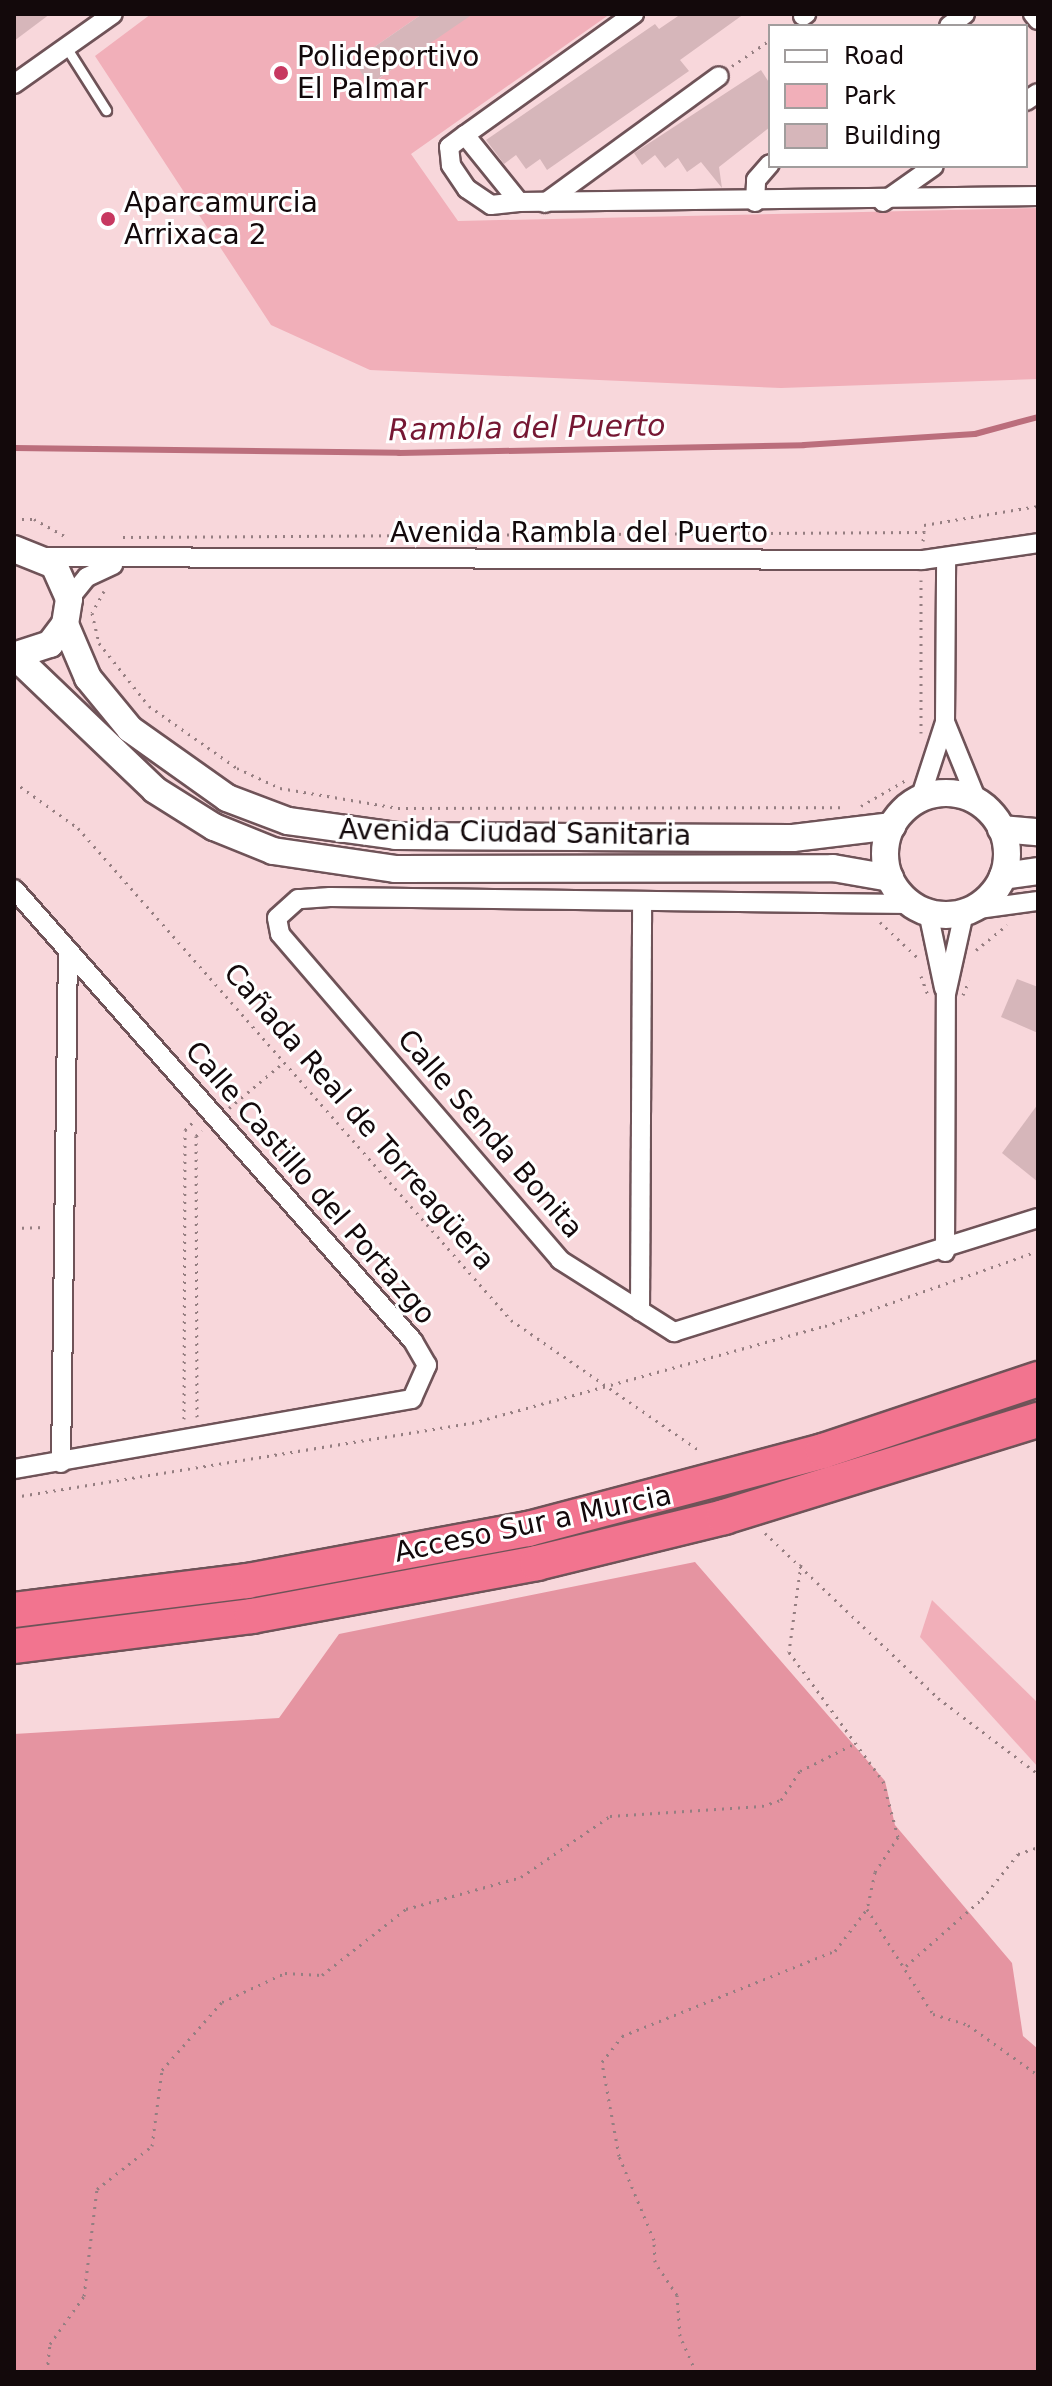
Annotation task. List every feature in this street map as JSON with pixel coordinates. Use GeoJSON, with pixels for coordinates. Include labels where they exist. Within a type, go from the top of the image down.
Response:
{"type":"FeatureCollection","features":[{"type":"Feature","properties":{"kind":"highway","name":"Acceso Sur a Murcia"},"geometry":{"type":"LineString","coordinates":[[14,1610],[247,1581],[570,1519],[823,1451],[1038,1379]]}},
{"type":"Feature","properties":{"kind":"highway","name":"Acceso Sur a Murcia"},"geometry":{"type":"LineString","coordinates":[[14,1646],[252,1616],[537,1563],[724,1517],[1038,1420]]}},
{"type":"Feature","properties":{"kind":"street"},"geometry":{"type":"LineString","coordinates":[[14,84],[113,14]]}},
{"type":"Feature","properties":{"kind":"street"},"geometry":{"type":"LineString","coordinates":[[634,14],[449,147],[451,165],[467,189],[491,205],[519,202],[883,202],[1038,196]]}},
{"type":"Feature","properties":{"kind":"street"},"geometry":{"type":"LineString","coordinates":[[1033,14],[1038,20]]}},
{"type":"Feature","properties":{"kind":"street"},"geometry":{"type":"LineString","coordinates":[[545,203],[719,76]]}},
{"type":"Feature","properties":{"kind":"street"},"geometry":{"type":"LineString","coordinates":[[465,135],[519,202]]}},
{"type":"Feature","properties":{"kind":"street"},"geometry":{"type":"LineString","coordinates":[[755,202],[756,180],[768,166]]}},
{"type":"Feature","properties":{"kind":"street"},"geometry":{"type":"LineString","coordinates":[[883,202],[931,168]]}},
{"type":"Feature","properties":{"kind":"street","name":"Avenida Rambla del Puerto"},"geometry":{"type":"LineString","coordinates":[[44,557],[123,568],[922,560],[946,559],[1038,543]]}},
{"type":"Feature","properties":{"kind":"street"},"geometry":{"type":"LineString","coordinates":[[14,549],[44,557]]}},
{"type":"Feature","properties":{"kind":"street","name":"Avenida Ciudad Sanitaria"},"geometry":{"type":"LineString","coordinates":[[44,557],[62,575],[67,612],[88,678],[130,729],[227,798],[288,821],[412,836],[793,838],[892,826]]}},
{"type":"Feature","properties":{"kind":"street"},"geometry":{"type":"LineString","coordinates":[[946,559],[945,722],[978,803],[1001,829],[1003,876]]}},
{"type":"Feature","properties":{"kind":"street","name":"Avenida Rambla del Puerto"},"geometry":{"type":"LineString","coordinates":[[67,612],[87,577],[123,568]]}},
{"type":"Feature","properties":{"kind":"street"},"geometry":{"type":"LineString","coordinates":[[15,656],[40,651],[67,612]]}},
{"type":"Feature","properties":{"kind":"street","name":"Avenida Ciudad Sanitaria"},"geometry":{"type":"LineString","coordinates":[[15,656],[155,790],[214,827],[273,851],[395,869],[833,868],[890,878]]}},
{"type":"Feature","properties":{"kind":"street"},"geometry":{"type":"LineString","coordinates":[[945,722],[916,787],[892,826],[885,852],[890,878],[919,908],[946,994]]}},
{"type":"Feature","properties":{"kind":"street"},"geometry":{"type":"LineString","coordinates":[[916,787],[978,803]]}},
{"type":"Feature","properties":{"kind":"street"},"geometry":{"type":"LineString","coordinates":[[1001,829],[1038,832]]}},
{"type":"Feature","properties":{"kind":"street"},"geometry":{"type":"LineString","coordinates":[[945,1252],[946,994],[967,911],[1003,876],[1038,871]]}},
{"type":"Feature","properties":{"kind":"street","name":"Calle Castillo del Portazgo"},"geometry":{"type":"LineString","coordinates":[[14,889],[413,1341],[427,1365],[412,1399],[14,1469]]}},
{"type":"Feature","properties":{"kind":"street","name":"Calle Senda Bonita"},"geometry":{"type":"LineString","coordinates":[[642,902],[330,897],[284,905],[280,934],[560,1260],[674,1332],[945,1252],[1038,1218]]}},
{"type":"Feature","properties":{"kind":"street"},"geometry":{"type":"LineString","coordinates":[[640,1311],[642,902],[967,911],[1038,901]]}},
{"type":"Feature","properties":{"kind":"street"},"geometry":{"type":"LineString","coordinates":[[61,1463],[68,951]]}},
{"type":"Feature","properties":{"kind":"lane"},"geometry":{"type":"LineString","coordinates":[[66,47],[106,110]]}},
{"type":"Feature","properties":{"kind":"path"},"geometry":{"type":"LineString","coordinates":[[719,76],[768,41]]}},
{"type":"Feature","properties":{"kind":"path"},"geometry":{"type":"LineString","coordinates":[[921,747],[924,525],[1038,506]]}},
{"type":"Feature","properties":{"kind":"path"},"geometry":{"type":"LineString","coordinates":[[14,519],[34,519],[76,540]]}},
{"type":"Feature","properties":{"kind":"path"},"geometry":{"type":"LineString","coordinates":[[112,539],[137,535],[924,532]]}},
{"type":"Feature","properties":{"kind":"path"},"geometry":{"type":"LineString","coordinates":[[137,535],[123,568],[92,613],[99,643],[122,675],[183,733],[280,788],[398,808],[795,810],[860,807],[916,787]]}},
{"type":"Feature","properties":{"kind":"path","name":"Cañada Real de Torreagüera"},"geometry":{"type":"LineString","coordinates":[[14,782],[78,828],[511,1320],[615,1388],[699,1450]]}},
{"type":"Feature","properties":{"kind":"path"},"geometry":{"type":"LineString","coordinates":[[868,921],[913,947],[922,995],[969,995],[969,968]]}},
{"type":"Feature","properties":{"kind":"path"},"geometry":{"type":"LineString","coordinates":[[973,958],[993,932],[1013,922]]}},
{"type":"Feature","properties":{"kind":"path"},"geometry":{"type":"LineString","coordinates":[[203,1467],[190,1440],[185,1130],[284,1062]]}},
{"type":"Feature","properties":{"kind":"path"},"geometry":{"type":"LineString","coordinates":[[190,1440],[196,1136],[212,1113]]}},
{"type":"Feature","properties":{"kind":"path"},"geometry":{"type":"LineString","coordinates":[[14,1228],[62,1227]]}},
{"type":"Feature","properties":{"kind":"path"},"geometry":{"type":"LineString","coordinates":[[14,1497],[472,1423],[615,1388],[1038,1251]]}},
{"type":"Feature","properties":{"kind":"path"},"geometry":{"type":"LineString","coordinates":[[765,1533],[801,1564],[938,1698],[1038,1774]]}},
{"type":"Feature","properties":{"kind":"path"},"geometry":{"type":"LineString","coordinates":[[696,2372],[680,2336],[677,2295],[655,2262],[654,2240],[619,2156],[602,2062],[622,2036],[835,1951],[867,1909],[875,1872],[898,1837],[883,1781],[789,1652],[801,1564]]}},
{"type":"Feature","properties":{"kind":"path"},"geometry":{"type":"LineString","coordinates":[[47,2372],[50,2344],[84,2296],[97,2189],[152,2146],[162,2070],[222,2002],[285,1973],[322,1975],[406,1909],[521,1877],[610,1816],[762,1806],[781,1800],[800,1771],[854,1744]]}},
{"type":"Feature","properties":{"kind":"path"},"geometry":{"type":"LineString","coordinates":[[905,1966],[982,1899],[1018,1854],[1038,1847]]}},
{"type":"Feature","properties":{"kind":"path"},"geometry":{"type":"LineString","coordinates":[[867,1909],[933,2014],[968,2025],[1038,2075]]}},
{"type":"Feature","properties":{"kind":"green space"},"geometry":{"type":"Polygon","coordinates":[[[151,14],[422,14],[354,61],[370,85],[470,14],[610,14],[411,154],[458,221],[1038,208],[1038,379],[781,388],[370,370],[271,325],[95,56],[151,14]]]}},
{"type":"Feature","properties":{"kind":"green space"},"geometry":{"type":"Polygon","coordinates":[[[932,1600],[1038,1703],[1038,1767],[920,1637],[932,1600]]]}},
{"type":"Feature","properties":{"kind":"shaded area"},"geometry":{"type":"Polygon","coordinates":[[[695,1562],[885,1781],[895,1825],[1012,1963],[1023,2036],[1038,2049],[1038,2372],[14,2372],[14,1734],[279,1718],[339,1634],[695,1562]]]}},
{"type":"Feature","properties":{"kind":"building"},"geometry":{"type":"Polygon","coordinates":[[[14,14],[50,14],[14,41],[14,14]]]}},
{"type":"Feature","properties":{"kind":"building"},"geometry":{"type":"Polygon","coordinates":[[[422,14],[473,14],[369,85],[354,61],[422,14]]]}},
{"type":"Feature","properties":{"kind":"building"},"geometry":{"type":"Polygon","coordinates":[[[681,14],[744,14],[680,60],[689,71],[547,170],[540,159],[526,169],[516,155],[504,164],[486,140],[655,24],[659,29],[681,14]]]}},
{"type":"Feature","properties":{"kind":"building"},"geometry":{"type":"Polygon","coordinates":[[[761,70],[768,81],[768,129],[719,167],[722,188],[701,162],[687,172],[678,158],[665,168],[655,155],[642,165],[634,153],[761,70]]]}},
{"type":"Feature","properties":{"kind":"building"},"geometry":{"type":"Polygon","coordinates":[[[1017,979],[1038,987],[1038,1033],[1001,1017],[1017,979]]]}},
{"type":"Feature","properties":{"kind":"building"},"geometry":{"type":"Polygon","coordinates":[[[1038,1104],[1038,1182],[1002,1153],[1038,1104]]]}},
{"type":"Feature","properties":{"kind":"waterway","name":"Rambla del Puerto"},"geometry":{"type":"LineString","coordinates":[[14,448],[399,453],[804,445],[975,434],[1038,417]]}},
{"type":"Feature","properties":{"kind":"place","name":"Polideportivo El Palmar"},"geometry":{"type":"Point","coordinates":[281,73]}},
{"type":"Feature","properties":{"kind":"place","name":"Aparcamurcia Arrixaca 2"},"geometry":{"type":"Point","coordinates":[108,219]}}]}
